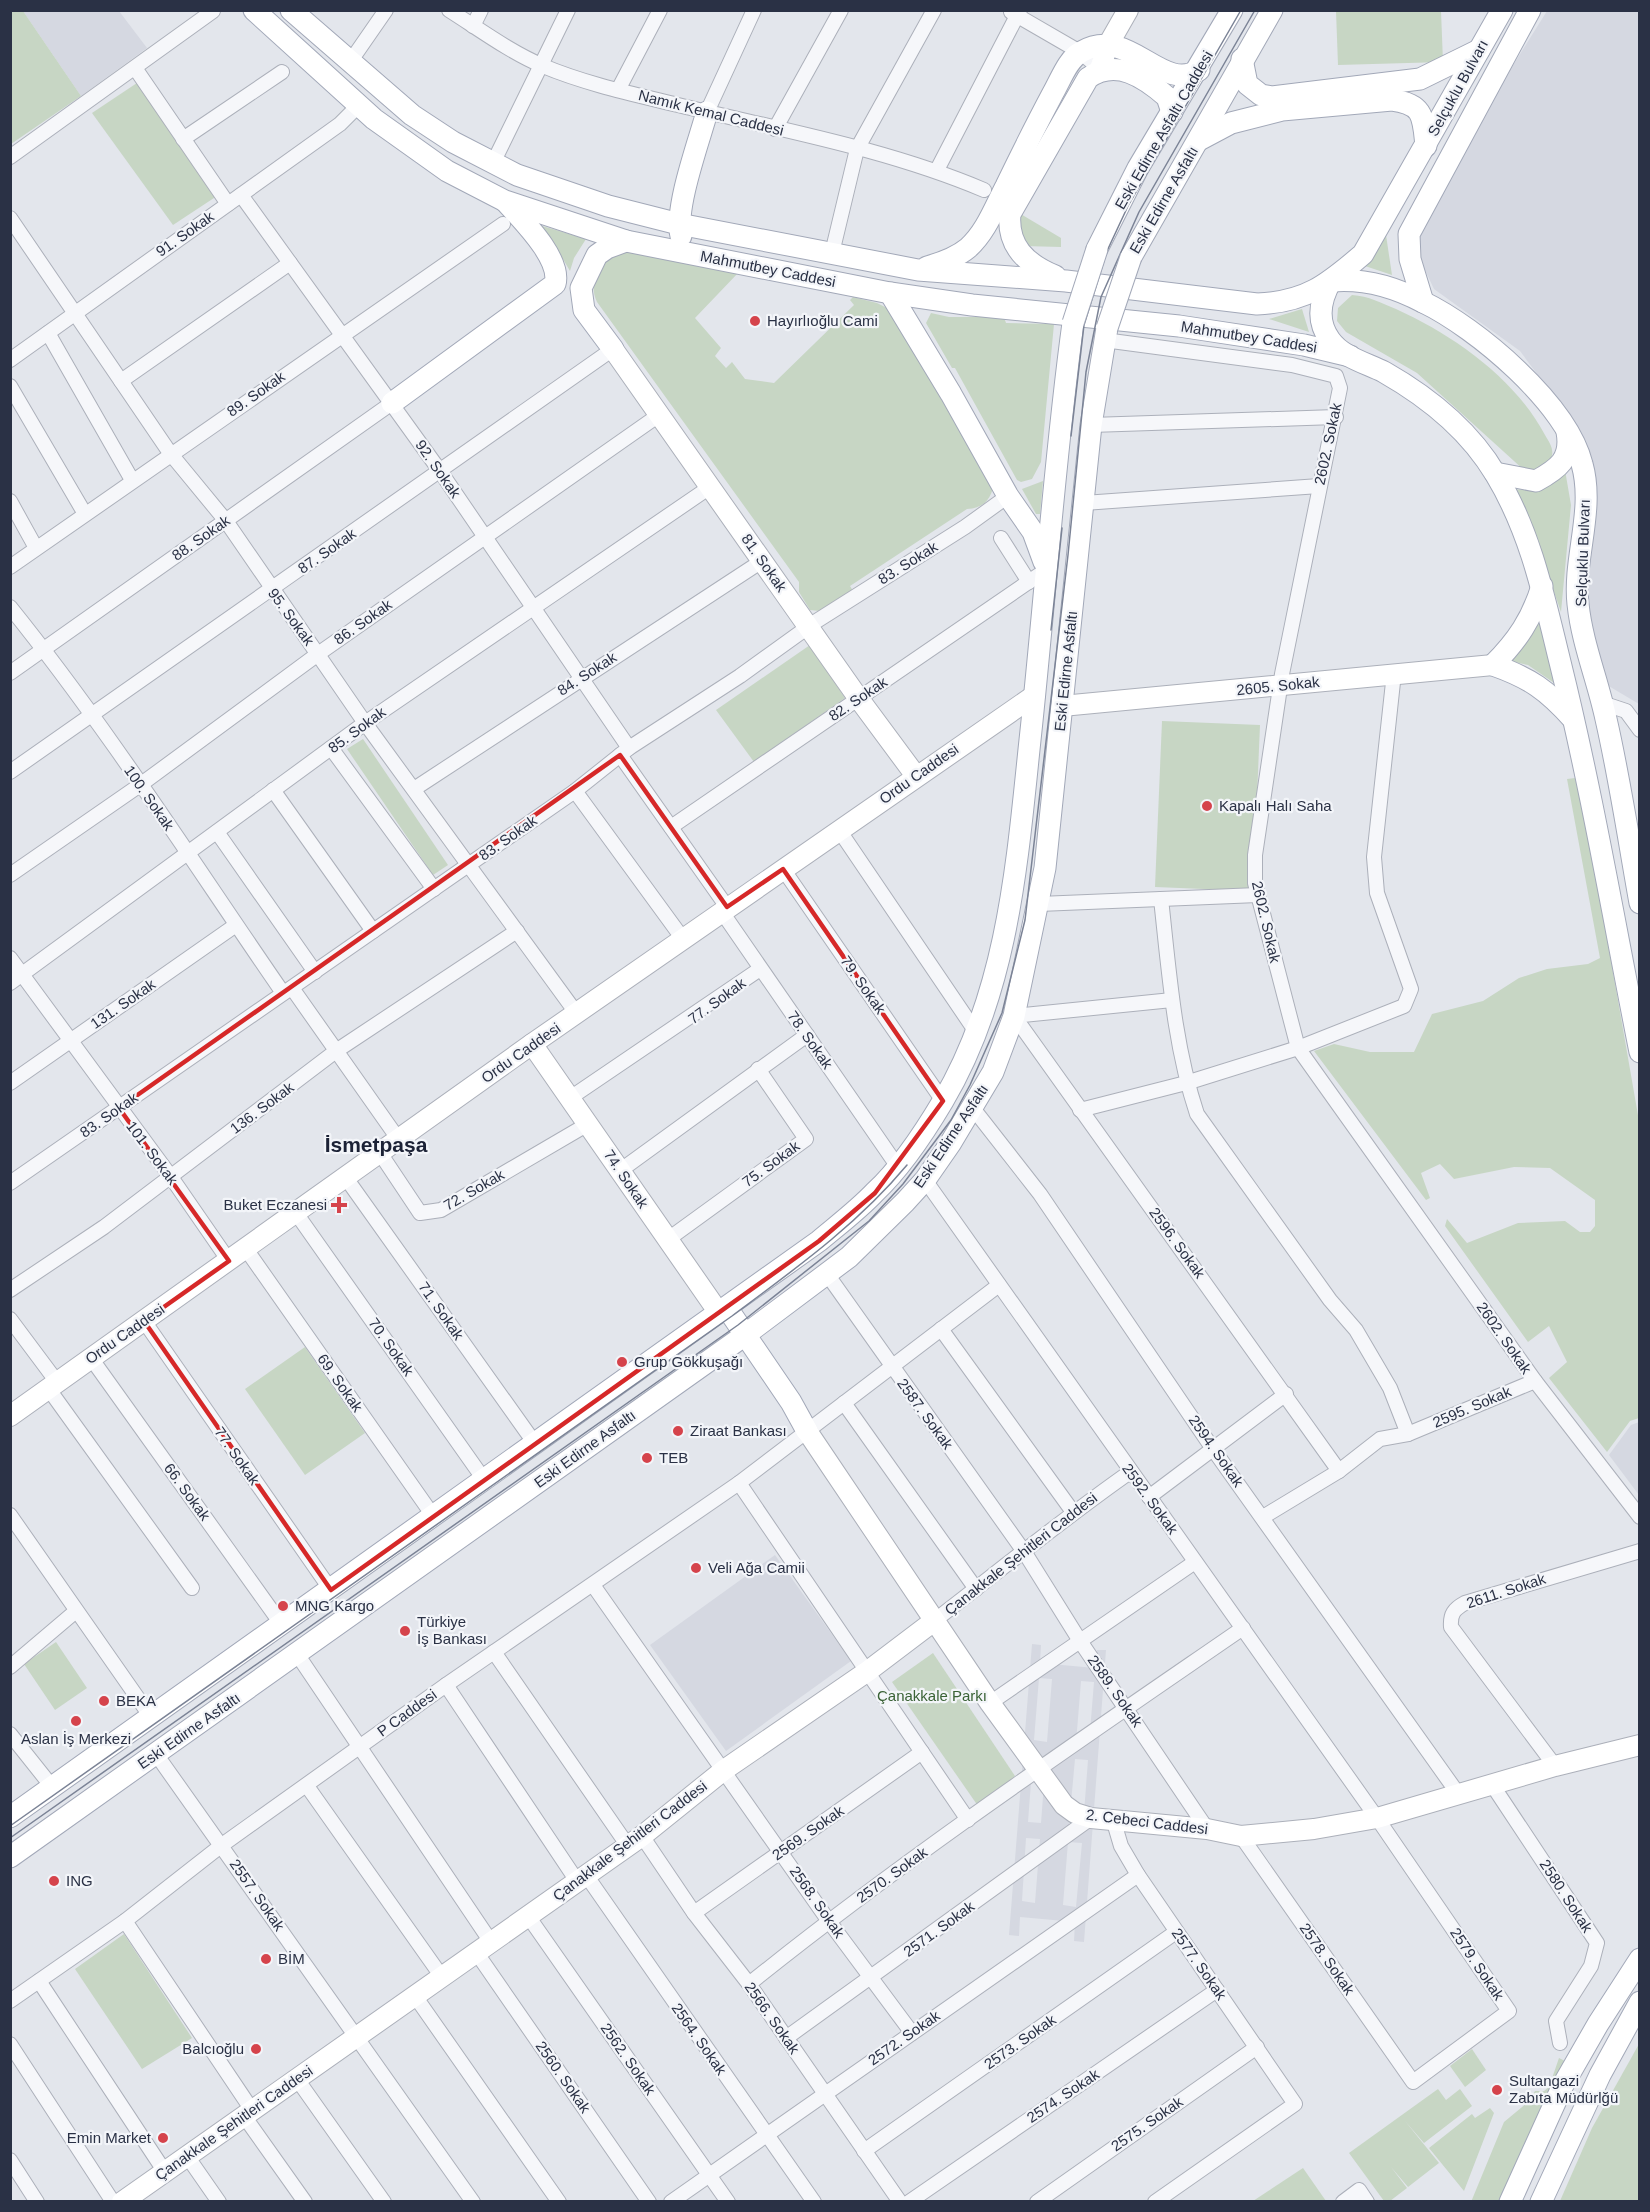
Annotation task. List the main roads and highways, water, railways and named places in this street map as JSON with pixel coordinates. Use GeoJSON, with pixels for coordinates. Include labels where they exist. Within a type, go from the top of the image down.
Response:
{"type":"FeatureCollection","features":[{"type":"Feature","properties":{"kind":"main road","name":"Mahmutbey Caddesi"},"geometry":{"type":"LineString","coordinates":[[254,10],[358,105],[401,140],[447,171],[505,201],[626,242],[890,293],[972,305],[1179,326],[1304,345],[1350,356]]}},
{"type":"Feature","properties":{"kind":"main road","name":"Mahmutbey Caddesi"},"geometry":{"type":"LineString","coordinates":[[291,10],[412,115],[493,163],[517,175],[598,202],[679,224],[918,270],[1066,281],[1257,304],[1285,303],[1306,296],[1331,281]]}},
{"type":"Feature","properties":{"kind":"main road"},"geometry":{"type":"LineString","coordinates":[[1100,69],[1108,45],[1128,10]]}},
{"type":"Feature","properties":{"kind":"main road","name":"Eski Edirne Asfaltı Caddesi"},"geometry":{"type":"LineString","coordinates":[[1097,249],[1138,168],[1199,70],[1232,10]]}},
{"type":"Feature","properties":{"kind":"main road","name":"Eski Edirne Asfaltı"},"geometry":{"type":"LineString","coordinates":[[10,1857],[741,1338],[849,1257],[925,1180],[993,1072],[1014,1016],[1039,904],[1084,502],[1090,425],[1106,334],[1131,257],[1272,10]]}},
{"type":"Feature","properties":{"kind":"main road","name":"Selçuklu Bulvarı"},"geometry":{"type":"LineString","coordinates":[[1331,281],[1363,254],[1502,10]]}},
{"type":"Feature","properties":{"kind":"main road","name":"Selçuklu Bulvarı"},"geometry":{"type":"LineString","coordinates":[[1530,10],[1409,234],[1410,259],[1423,302],[1512,363],[1567,428],[1582,464],[1586,498],[1578,603],[1602,703],[1640,903]]}},
{"type":"Feature","properties":{"kind":"main road"},"geometry":{"type":"LineString","coordinates":[[918,270],[948,260],[968,248],[985,226],[1040,117],[1072,61],[1080,52],[1108,45],[1126,48],[1177,76],[1199,70]]}},
{"type":"Feature","properties":{"kind":"main road"},"geometry":{"type":"LineString","coordinates":[[1242,59],[1247,84],[1261,95],[1272,97],[1420,79],[1479,50]]}},
{"type":"Feature","properties":{"kind":"main road"},"geometry":{"type":"LineString","coordinates":[[1066,281],[1027,262],[1016,247],[1009,231],[1010,214],[1088,78],[1100,69],[1115,68],[1127,72],[1167,97],[1172,112]]}},
{"type":"Feature","properties":{"kind":"main road"},"geometry":{"type":"LineString","coordinates":[[1199,140],[1231,123],[1282,110],[1392,100],[1407,102],[1417,108],[1423,117],[1426,146]]}},
{"type":"Feature","properties":{"kind":"main road"},"geometry":{"type":"LineString","coordinates":[[691,254],[682,243],[679,224],[707,112]]}},
{"type":"Feature","properties":{"kind":"main road"},"geometry":{"type":"LineString","coordinates":[[392,403],[555,284],[555,268],[544,249],[505,201]]}},
{"type":"Feature","properties":{"kind":"main road"},"geometry":{"type":"LineString","coordinates":[[613,349],[584,310],[581,288],[597,255],[607,248],[626,242]]}},
{"type":"Feature","properties":{"kind":"main road","name":"Eski Edirne Asfaltı"},"geometry":{"type":"LineString","coordinates":[[10,1817],[485,1482],[819,1241],[875,1193],[898,1167],[943,1101],[976,1032],[992,990],[1010,913],[1035,695],[1037,576],[1073,323],[1097,249]]}},
{"type":"Feature","properties":{"kind":"main road"},"geometry":{"type":"LineString","coordinates":[[1423,302],[1370,282],[1351,279],[1331,281],[1323,295],[1320,311],[1329,340],[1350,356],[1384,373],[1448,415],[1495,473],[1521,521],[1542,585],[1575,720],[1640,1052]]}},
{"type":"Feature","properties":{"kind":"main road"},"geometry":{"type":"LineString","coordinates":[[890,293],[1040,547],[1037,576]]}},
{"type":"Feature","properties":{"kind":"main road","name":"81. Sokak"},"geometry":{"type":"LineString","coordinates":[[613,349],[859,699],[916,776]]}},
{"type":"Feature","properties":{"kind":"main road"},"geometry":{"type":"LineString","coordinates":[[1495,473],[1536,481],[1554,471],[1567,458],[1569,446],[1567,428]]}},
{"type":"Feature","properties":{"kind":"main road"},"geometry":{"type":"LineString","coordinates":[[1542,585],[1529,621],[1517,641],[1493,665],[1533,681],[1549,693],[1575,720]]}},
{"type":"Feature","properties":{"kind":"main road","name":"2605. Sokak"},"geometry":{"type":"LineString","coordinates":[[1062,706],[1493,665]]}},
{"type":"Feature","properties":{"kind":"main road","name":"Ordu Caddesi"},"geometry":{"type":"LineString","coordinates":[[10,1416],[532,1044],[1035,695]]}},
{"type":"Feature","properties":{"kind":"main road","name":"74. Sokak"},"geometry":{"type":"LineString","coordinates":[[532,1044],[667,1239],[723,1311]]}},
{"type":"Feature","properties":{"kind":"main road"},"geometry":{"type":"LineString","coordinates":[[723,1311],[791,1402],[807,1431]]}},
{"type":"Feature","properties":{"kind":"main road","name":"2. Cebeci Caddesi"},"geometry":{"type":"LineString","coordinates":[[807,1431],[990,1703],[1064,1805],[1075,1813],[1091,1818],[1207,1829],[1241,1836],[1314,1828],[1377,1818],[1493,1786],[1555,1766],[1640,1745]]}},
{"type":"Feature","properties":{"kind":"main road","name":"Çanakkale Şehitleri Caddesi"},"geometry":{"type":"LineString","coordinates":[[123,2201],[635,1841],[724,1770],[868,1671],[934,1622]]}},
{"type":"Feature","properties":{"kind":"main road"},"geometry":{"type":"LineString","coordinates":[[1510,2202],[1563,2085],[1598,2024],[1640,1959]]}},
{"type":"Feature","properties":{"kind":"main road"},"geometry":{"type":"LineString","coordinates":[[1541,2202],[1600,2074],[1640,2002]]}},
{"type":"Feature","properties":{"kind":"tram line"},"geometry":{"type":"LineString","coordinates":[[1071,436],[1084,325],[1107,251],[1128,206],[1241,10]]}},
{"type":"Feature","properties":{"kind":"tram line"},"geometry":{"type":"LineString","coordinates":[[10,1838],[738,1325],[869,1221],[903,1184],[951,1120],[970,1085],[1002,1013],[1025,920],[1068,555],[1086,372],[1101,297],[1139,212],[1255,10]]}},
{"type":"Feature","properties":{"kind":"tram line"},"geometry":{"type":"LineString","coordinates":[[1051,630],[1062,528]]}},
{"type":"Feature","properties":{"kind":"tram line"},"geometry":{"type":"LineString","coordinates":[[10,1826],[732,1316],[846,1227],[888,1187],[907,1165]]}},
{"type":"Feature","properties":{"kind":"place","name":"Hayırlıoğlu Cami"},"geometry":{"type":"Point","coordinates":[755,321]}},
{"type":"Feature","properties":{"kind":"place","name":"Kapalı Halı Saha"},"geometry":{"type":"Point","coordinates":[1207,806]}},
{"type":"Feature","properties":{"kind":"place","name":"Buket Eczanesi"},"geometry":{"type":"Point","coordinates":[339,1205]}},
{"type":"Feature","properties":{"kind":"place","name":"Grup Gökkuşağı"},"geometry":{"type":"Point","coordinates":[622,1362]}},
{"type":"Feature","properties":{"kind":"place","name":"Ziraat Bankası"},"geometry":{"type":"Point","coordinates":[678,1431]}},
{"type":"Feature","properties":{"kind":"place","name":"TEB"},"geometry":{"type":"Point","coordinates":[647,1458]}},
{"type":"Feature","properties":{"kind":"place","name":"Veli Ağa Camii"},"geometry":{"type":"Point","coordinates":[696,1568]}},
{"type":"Feature","properties":{"kind":"place","name":"MNG Kargo"},"geometry":{"type":"Point","coordinates":[283,1606]}},
{"type":"Feature","properties":{"kind":"place","name":"Türkiye İş Bankası"},"geometry":{"type":"Point","coordinates":[405,1631]}},
{"type":"Feature","properties":{"kind":"place","name":"BEKA"},"geometry":{"type":"Point","coordinates":[104,1701]}},
{"type":"Feature","properties":{"kind":"place","name":"Aslan İş Merkezi"},"geometry":{"type":"Point","coordinates":[76,1721]}},
{"type":"Feature","properties":{"kind":"place","name":"ING"},"geometry":{"type":"Point","coordinates":[54,1881]}},
{"type":"Feature","properties":{"kind":"place","name":"BİM"},"geometry":{"type":"Point","coordinates":[266,1959]}},
{"type":"Feature","properties":{"kind":"place","name":"Balcıoğlu"},"geometry":{"type":"Point","coordinates":[256,2049]}},
{"type":"Feature","properties":{"kind":"place","name":"Sultangazi Zabıta Müdürlğü"},"geometry":{"type":"Point","coordinates":[1497,2090]}},
{"type":"Feature","properties":{"kind":"place","name":"Emin Market"},"geometry":{"type":"Point","coordinates":[163,2138]}},
{"type":"Feature","properties":{"kind":"district","name":"İsmetpaşa"},"geometry":{"type":"Point","coordinates":[376,1145]}},
{"type":"Feature","properties":{"kind":"park label","name":"Çanakkale Parkı"},"geometry":{"type":"Point","coordinates":[932,1696]}}]}
